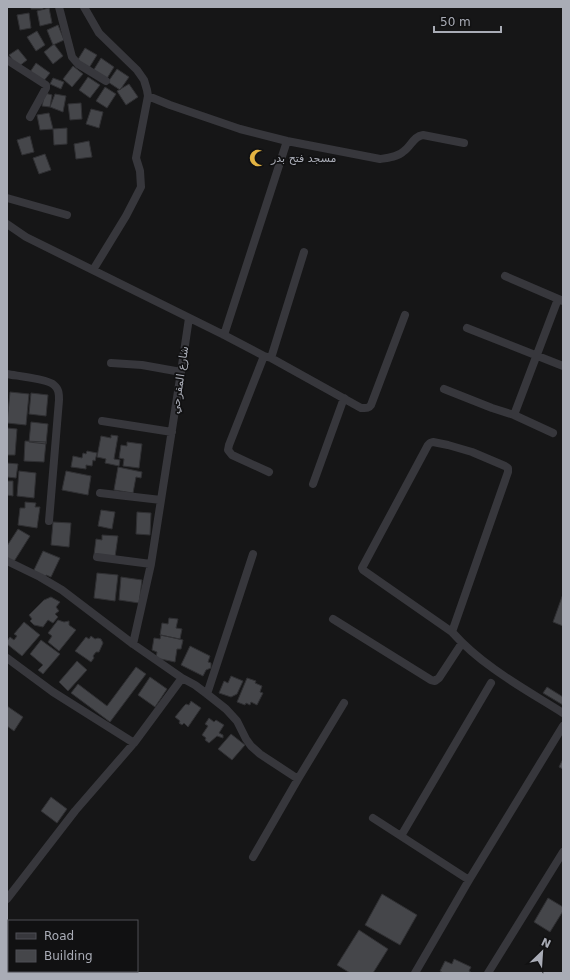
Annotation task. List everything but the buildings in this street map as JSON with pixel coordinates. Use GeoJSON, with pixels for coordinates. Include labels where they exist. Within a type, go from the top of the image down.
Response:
{"type":"FeatureCollection","features":[{"type":"Feature","properties":{"kind":"street"},"geometry":{"type":"LineString","coordinates":[[59,7],[72,57],[78,64],[106,81]]}},
{"type":"Feature","properties":{"kind":"street"},"geometry":{"type":"LineString","coordinates":[[84,7],[99,33],[144,80],[148,96],[136,158],[140,172],[141,186],[126,216],[93,270]]}},
{"type":"Feature","properties":{"kind":"street"},"geometry":{"type":"LineString","coordinates":[[7,60],[46,85],[46,88],[30,117]]}},
{"type":"Feature","properties":{"kind":"street"},"geometry":{"type":"LineString","coordinates":[[148,96],[176,108],[240,129],[287,141],[380,159],[392,157],[404,152],[420,135],[464,143]]}},
{"type":"Feature","properties":{"kind":"street"},"geometry":{"type":"LineString","coordinates":[[224,335],[287,141]]}},
{"type":"Feature","properties":{"kind":"street"},"geometry":{"type":"LineString","coordinates":[[7,198],[67,216]]}},
{"type":"Feature","properties":{"kind":"street"},"geometry":{"type":"LineString","coordinates":[[7,224],[26,237],[268,357],[361,408],[369,408],[371,405],[405,316]]}},
{"type":"Feature","properties":{"kind":"street"},"geometry":{"type":"LineString","coordinates":[[269,472],[232,455],[228,450],[228,445],[268,357],[304,252]]}},
{"type":"Feature","properties":{"kind":"street"},"geometry":{"type":"LineString","coordinates":[[505,276],[560,300],[536,355],[514,415]]}},
{"type":"Feature","properties":{"kind":"street","name":"شارع المقرحي"},"geometry":{"type":"LineString","coordinates":[[133,644],[151,564],[188,318]]}},
{"type":"Feature","properties":{"kind":"street"},"geometry":{"type":"LineString","coordinates":[[467,328],[563,366]]}},
{"type":"Feature","properties":{"kind":"street"},"geometry":{"type":"LineString","coordinates":[[111,363],[142,365],[181,372]]}},
{"type":"Feature","properties":{"kind":"street"},"geometry":{"type":"LineString","coordinates":[[7,374],[46,381],[53,384],[59,393],[49,521]]}},
{"type":"Feature","properties":{"kind":"street"},"geometry":{"type":"LineString","coordinates":[[444,389],[514,415],[553,433]]}},
{"type":"Feature","properties":{"kind":"street"},"geometry":{"type":"LineString","coordinates":[[313,484],[344,398]]}},
{"type":"Feature","properties":{"kind":"street"},"geometry":{"type":"LineString","coordinates":[[102,421],[172,432]]}},
{"type":"Feature","properties":{"kind":"street"},"geometry":{"type":"LineString","coordinates":[[452,632],[508,472],[508,468],[472,452],[433,442],[428,445],[362,568],[452,632],[481,660],[563,713]]}},
{"type":"Feature","properties":{"kind":"street"},"geometry":{"type":"LineString","coordinates":[[100,493],[161,500]]}},
{"type":"Feature","properties":{"kind":"street"},"geometry":{"type":"LineString","coordinates":[[207,694],[253,554]]}},
{"type":"Feature","properties":{"kind":"street"},"geometry":{"type":"LineString","coordinates":[[97,556],[151,564]]}},
{"type":"Feature","properties":{"kind":"street"},"geometry":{"type":"LineString","coordinates":[[7,561],[40,577],[62,590],[133,644],[182,678],[195,685],[226,709],[238,721],[246,739],[251,746],[260,754],[298,779]]}},
{"type":"Feature","properties":{"kind":"street"},"geometry":{"type":"LineString","coordinates":[[333,619],[430,680],[439,678],[462,643]]}},
{"type":"Feature","properties":{"kind":"street"},"geometry":{"type":"LineString","coordinates":[[7,658],[53,692],[134,743]]}},
{"type":"Feature","properties":{"kind":"street"},"geometry":{"type":"LineString","coordinates":[[7,899],[75,811],[134,743],[182,678]]}},
{"type":"Feature","properties":{"kind":"street"},"geometry":{"type":"LineString","coordinates":[[400,836],[491,683]]}},
{"type":"Feature","properties":{"kind":"street"},"geometry":{"type":"LineString","coordinates":[[253,857],[344,703]]}},
{"type":"Feature","properties":{"kind":"street"},"geometry":{"type":"LineString","coordinates":[[416,973],[469,880],[563,726]]}},
{"type":"Feature","properties":{"kind":"street"},"geometry":{"type":"LineString","coordinates":[[373,818],[469,880]]}},
{"type":"Feature","properties":{"kind":"street"},"geometry":{"type":"LineString","coordinates":[[488,973],[563,852]]}},
{"type":"Feature","properties":{"kind":"place","name":"مسجد فتح بدر"},"geometry":{"type":"Point","coordinates":[258,158]}}]}
